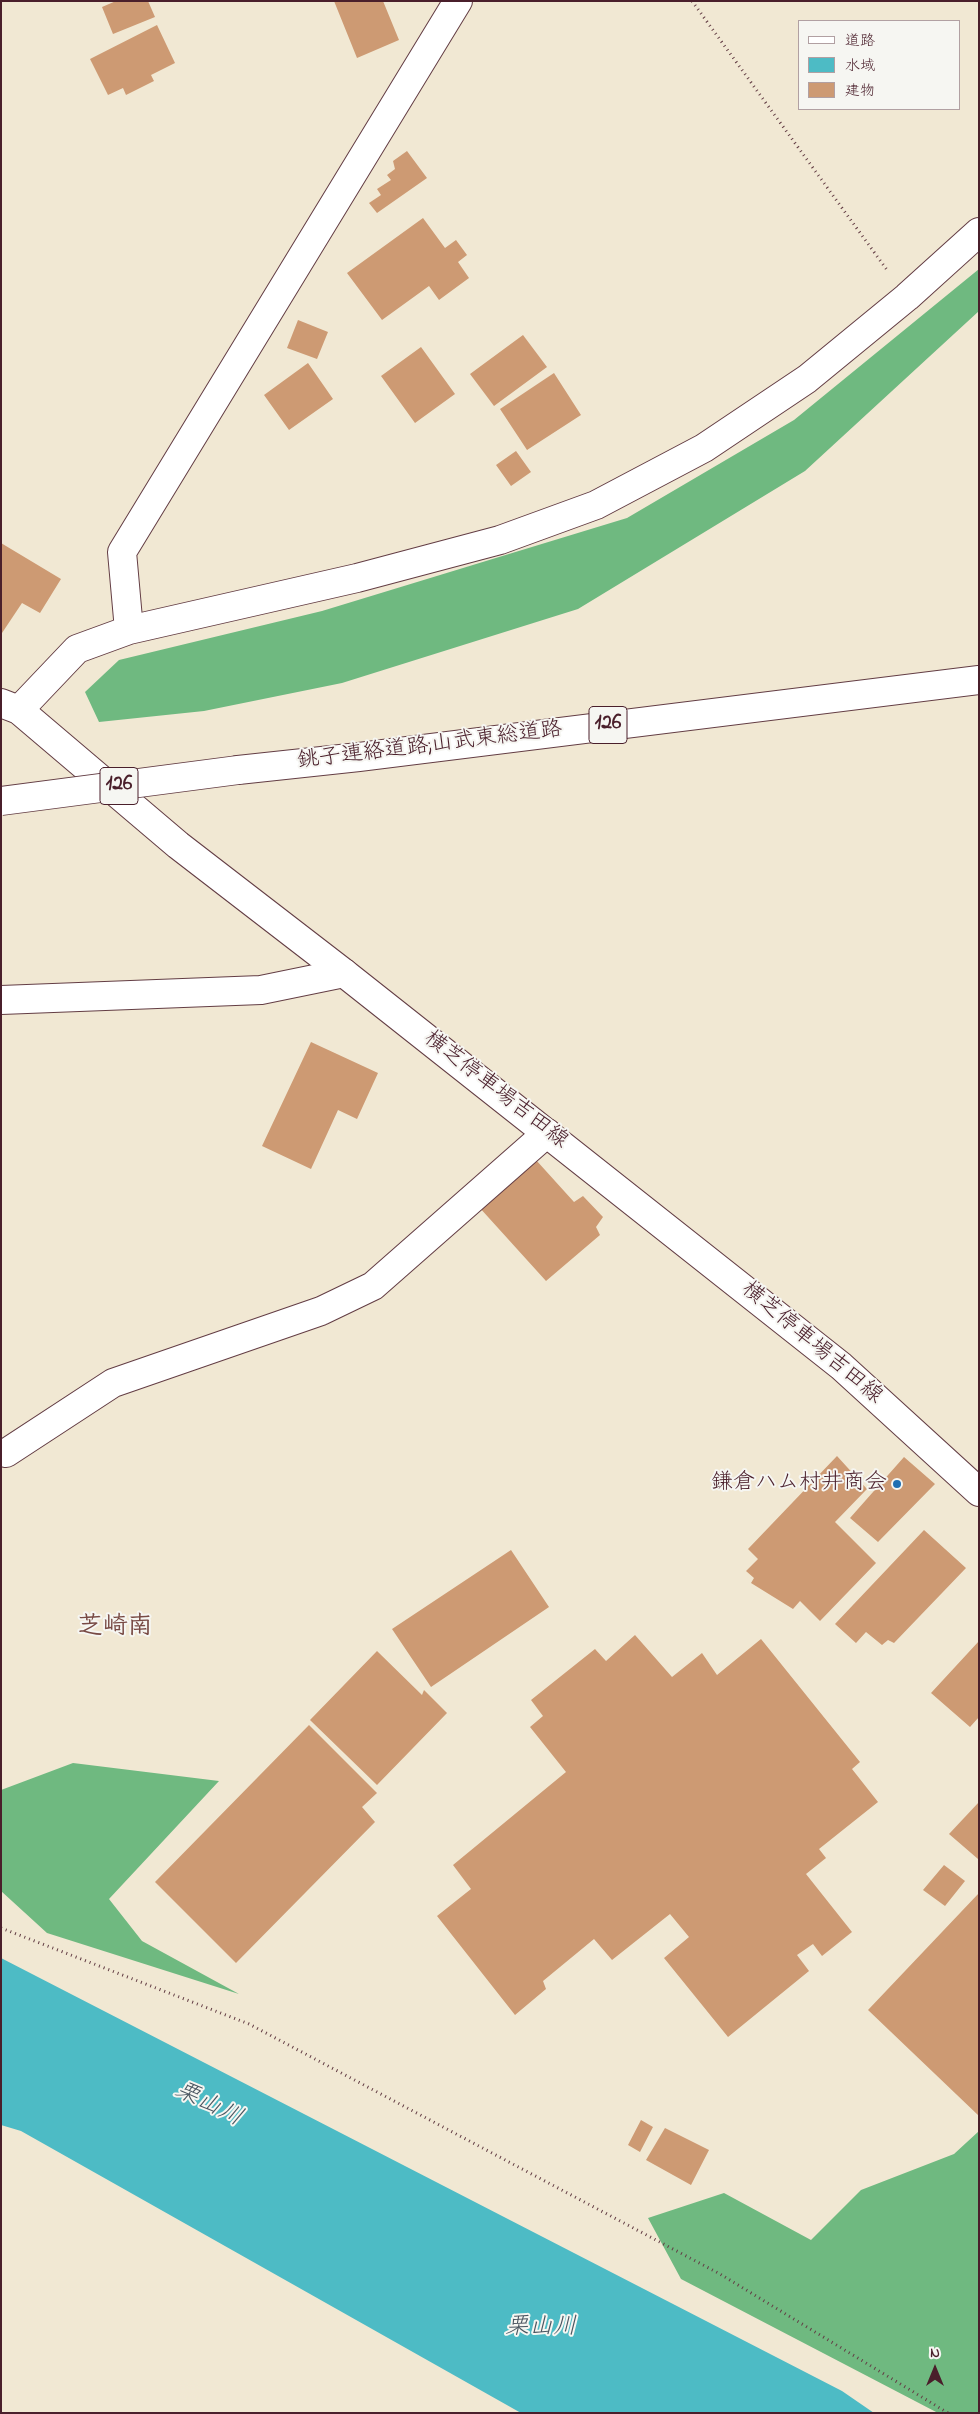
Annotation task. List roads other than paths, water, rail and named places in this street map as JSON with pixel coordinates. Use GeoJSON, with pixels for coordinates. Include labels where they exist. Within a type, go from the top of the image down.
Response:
{"type":"FeatureCollection","features":[{"type":"Feature","properties":{"kind":"main road"},"geometry":{"type":"LineString","coordinates":[[129,630],[122,552],[458,1]]}},
{"type":"Feature","properties":{"kind":"main road"},"geometry":{"type":"LineString","coordinates":[[10,706],[77,649],[129,630],[357,578],[481,545],[596,506],[704,448],[807,379],[907,297],[979,232]]}},
{"type":"Feature","properties":{"kind":"main road","name":"銚子連絡道路;山武東総道路"},"geometry":{"type":"LineString","coordinates":[[1,801],[238,770],[359,757],[979,680]]}},
{"type":"Feature","properties":{"kind":"main road","name":"横芝停車場吉田線"},"geometry":{"type":"LineString","coordinates":[[10,706],[178,845],[344,973],[841,1366],[979,1492]]}},
{"type":"Feature","properties":{"kind":"main road"},"geometry":{"type":"LineString","coordinates":[[1,1000],[261,990],[344,973]]}},
{"type":"Feature","properties":{"kind":"main road"},"geometry":{"type":"LineString","coordinates":[[6,1453],[113,1383],[321,1311],[373,1286],[547,1133]]}},
{"type":"Feature","properties":{"kind":"water","name":"栗山川"},"geometry":{"type":"Polygon","coordinates":[[[1,1958],[842,2391],[874,2413],[521,2413],[21,2131],[1,2125],[1,1958]]]}},
{"type":"Feature","properties":{"kind":"place","name":"鎌倉ハム村井商会"},"geometry":{"type":"Point","coordinates":[897,1484]}},
{"type":"Feature","properties":{"kind":"district","name":"芝崎南"},"geometry":{"type":"Point","coordinates":[115,1629]}}]}
